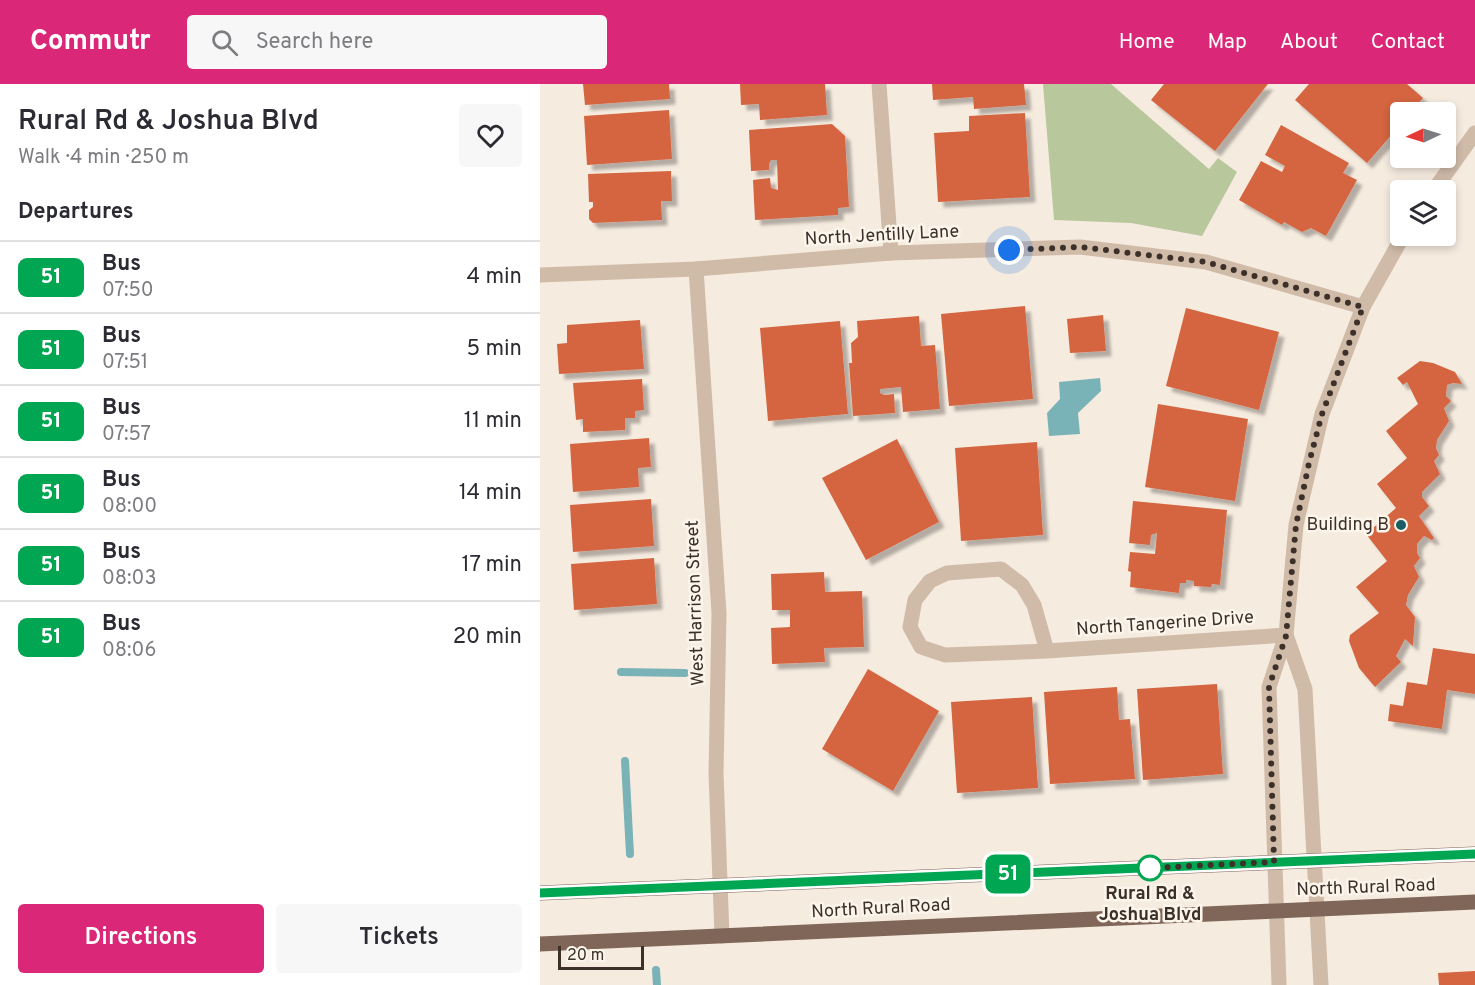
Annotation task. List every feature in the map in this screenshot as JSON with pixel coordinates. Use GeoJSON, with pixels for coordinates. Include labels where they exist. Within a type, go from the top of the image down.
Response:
{"type":"FeatureCollection","features":[{"type":"Feature","properties":{"kind":"main road","name":"North Rural Road"},"geometry":{"type":"LineString","coordinates":[[540,893],[1475,854]]}},
{"type":"Feature","properties":{"kind":"main road","name":"North Rural Road"},"geometry":{"type":"LineString","coordinates":[[540,944],[1475,902]]}},
{"type":"Feature","properties":{"kind":"street"},"geometry":{"type":"LineString","coordinates":[[879,84],[891,253]]}},
{"type":"Feature","properties":{"kind":"street"},"geometry":{"type":"LineString","coordinates":[[1441,180],[1475,133]]}},
{"type":"Feature","properties":{"kind":"street"},"geometry":{"type":"LineString","coordinates":[[1279,985],[1269,687],[1286,636],[1296,525],[1322,414],[1363,307],[1397,246]]}},
{"type":"Feature","properties":{"kind":"street","name":"North Jentilly Lane"},"geometry":{"type":"LineString","coordinates":[[540,275],[696,269],[891,253],[1091,249],[1206,262],[1363,307]]}},
{"type":"Feature","properties":{"kind":"street","name":"West Harrison Street"},"geometry":{"type":"LineString","coordinates":[[696,269],[719,613],[717,773],[722,936]]}},
{"type":"Feature","properties":{"kind":"street","name":"North Tangerine Drive"},"geometry":{"type":"LineString","coordinates":[[1047,651],[1042,628],[1028,595],[1022,585],[1001,569],[947,573],[930,581],[915,600],[910,627],[921,647],[945,655],[1047,651],[1286,636]]}},
{"type":"Feature","properties":{"kind":"street"},"geometry":{"type":"LineString","coordinates":[[1286,636],[1305,689],[1321,985]]}},
{"type":"Feature","properties":{"kind":"green space"},"geometry":{"type":"Polygon","coordinates":[[[1043,84],[1111,84],[1209,169],[1218,158],[1237,172],[1202,236],[1131,223],[1054,220],[1043,84]]]}},
{"type":"Feature","properties":{"kind":"water"},"geometry":{"type":"Polygon","coordinates":[[[1100,378],[1101,391],[1078,413],[1080,434],[1049,436],[1047,413],[1060,399],[1059,382],[1100,378]]]}},
{"type":"Feature","properties":{"kind":"building"},"geometry":{"type":"Polygon","coordinates":[[[583,84],[669,84],[670,99],[585,105],[583,84]]]}},
{"type":"Feature","properties":{"kind":"building"},"geometry":{"type":"Polygon","coordinates":[[[740,84],[825,84],[827,115],[760,120],[759,104],[741,105],[740,84]]]}},
{"type":"Feature","properties":{"kind":"building"},"geometry":{"type":"Polygon","coordinates":[[[932,84],[1024,84],[1026,105],[974,109],[973,97],[933,100],[932,84]]]}},
{"type":"Feature","properties":{"kind":"building"},"geometry":{"type":"Polygon","coordinates":[[[1164,84],[1268,84],[1215,151],[1151,100],[1164,84]]]}},
{"type":"Feature","properties":{"kind":"building"},"geometry":{"type":"Polygon","coordinates":[[[1309,84],[1407,84],[1423,98],[1420,102],[1390,102],[1390,137],[1367,163],[1295,100],[1309,84]]]}},
{"type":"Feature","properties":{"kind":"building"},"geometry":{"type":"Polygon","coordinates":[[[669,110],[672,159],[587,165],[584,116],[669,110]]]}},
{"type":"Feature","properties":{"kind":"building"},"geometry":{"type":"Polygon","coordinates":[[[1025,113],[1030,197],[938,202],[934,133],[969,131],[969,116],[1025,113]]]}},
{"type":"Feature","properties":{"kind":"building"},"geometry":{"type":"Polygon","coordinates":[[[832,124],[845,136],[849,207],[838,208],[838,215],[755,220],[753,180],[770,178],[771,188],[778,190],[777,160],[771,160],[769,170],[751,171],[749,130],[832,124]]]}},
{"type":"Feature","properties":{"kind":"building"},"geometry":{"type":"Polygon","coordinates":[[[1281,125],[1349,163],[1343,173],[1357,180],[1326,236],[1311,228],[1302,232],[1284,222],[1282,225],[1239,200],[1261,161],[1282,172],[1285,166],[1265,155],[1281,125]]]}},
{"type":"Feature","properties":{"kind":"building"},"geometry":{"type":"Polygon","coordinates":[[[671,171],[672,201],[661,201],[662,220],[593,223],[589,219],[589,210],[593,207],[593,202],[589,202],[588,174],[671,171]]]}},
{"type":"Feature","properties":{"kind":"building"},"geometry":{"type":"Polygon","coordinates":[[[1025,306],[1033,399],[949,406],[941,314],[1025,306]]]}},
{"type":"Feature","properties":{"kind":"building"},"geometry":{"type":"Polygon","coordinates":[[[1186,308],[1279,332],[1259,410],[1166,386],[1186,308]]]}},
{"type":"Feature","properties":{"kind":"building"},"geometry":{"type":"Polygon","coordinates":[[[1103,315],[1106,351],[1070,353],[1067,319],[1103,315]]]}},
{"type":"Feature","properties":{"kind":"building"},"geometry":{"type":"Polygon","coordinates":[[[919,316],[921,346],[935,345],[940,409],[903,412],[901,387],[880,389],[880,393],[884,395],[894,394],[895,413],[853,416],[849,363],[852,363],[851,343],[858,337],[857,321],[919,316]]]}},
{"type":"Feature","properties":{"kind":"building"},"geometry":{"type":"Polygon","coordinates":[[[640,320],[644,369],[559,374],[557,344],[567,343],[567,325],[640,320]]]}},
{"type":"Feature","properties":{"kind":"building"},"geometry":{"type":"Polygon","coordinates":[[[840,321],[848,414],[768,421],[760,328],[840,321]]]}},
{"type":"Feature","properties":{"kind":"building","name":"Building B"},"geometry":{"type":"Polygon","coordinates":[[[1420,361],[1433,363],[1455,372],[1462,384],[1447,385],[1446,396],[1451,401],[1444,408],[1449,421],[1437,440],[1436,448],[1439,455],[1434,461],[1440,474],[1422,492],[1422,497],[1429,506],[1419,516],[1434,538],[1432,540],[1424,536],[1417,544],[1417,553],[1420,558],[1414,566],[1419,577],[1408,595],[1406,605],[1415,617],[1413,646],[1405,639],[1396,656],[1401,662],[1375,687],[1359,668],[1349,641],[1350,635],[1379,613],[1356,587],[1387,561],[1366,534],[1396,508],[1377,484],[1407,458],[1386,431],[1418,404],[1407,382],[1403,385],[1397,378],[1420,361]]]}},
{"type":"Feature","properties":{"kind":"building"},"geometry":{"type":"Polygon","coordinates":[[[642,379],[644,410],[635,411],[635,418],[625,418],[625,430],[583,432],[583,419],[576,420],[573,383],[642,379]]]}},
{"type":"Feature","properties":{"kind":"building"},"geometry":{"type":"Polygon","coordinates":[[[1158,404],[1248,419],[1235,501],[1145,487],[1158,404]]]}},
{"type":"Feature","properties":{"kind":"building"},"geometry":{"type":"Polygon","coordinates":[[[649,438],[651,467],[638,468],[639,487],[573,492],[570,444],[649,438]]]}},
{"type":"Feature","properties":{"kind":"building"},"geometry":{"type":"Polygon","coordinates":[[[897,439],[939,522],[866,560],[822,478],[897,439]]]}},
{"type":"Feature","properties":{"kind":"building"},"geometry":{"type":"Polygon","coordinates":[[[1037,442],[1043,535],[961,541],[955,448],[1037,442]]]}},
{"type":"Feature","properties":{"kind":"building"},"geometry":{"type":"Polygon","coordinates":[[[651,499],[654,546],[573,552],[570,505],[651,499]]]}},
{"type":"Feature","properties":{"kind":"building"},"geometry":{"type":"Polygon","coordinates":[[[1133,501],[1227,510],[1220,585],[1194,586],[1194,581],[1186,580],[1186,583],[1180,583],[1179,593],[1130,587],[1131,572],[1128,571],[1130,552],[1155,554],[1157,533],[1151,535],[1150,545],[1129,543],[1133,501]]]}},
{"type":"Feature","properties":{"kind":"building"},"geometry":{"type":"Polygon","coordinates":[[[654,558],[657,604],[574,610],[571,564],[654,558]]]}},
{"type":"Feature","properties":{"kind":"building"},"geometry":{"type":"Polygon","coordinates":[[[824,572],[825,592],[862,591],[864,647],[824,648],[825,662],[772,664],[771,628],[790,627],[790,610],[772,610],[771,574],[824,572]]]}},
{"type":"Feature","properties":{"kind":"building"},"geometry":{"type":"Polygon","coordinates":[[[1433,648],[1475,654],[1475,694],[1447,690],[1442,729],[1388,721],[1390,704],[1403,706],[1407,682],[1427,685],[1433,648]]]}},
{"type":"Feature","properties":{"kind":"building"},"geometry":{"type":"Polygon","coordinates":[[[868,669],[939,711],[893,791],[822,749],[868,669]]]}},
{"type":"Feature","properties":{"kind":"building"},"geometry":{"type":"Polygon","coordinates":[[[1217,684],[1223,774],[1143,780],[1137,689],[1217,684]]]}},
{"type":"Feature","properties":{"kind":"building"},"geometry":{"type":"Polygon","coordinates":[[[1117,687],[1119,720],[1130,719],[1135,779],[1050,784],[1044,692],[1117,687]]]}},
{"type":"Feature","properties":{"kind":"building"},"geometry":{"type":"Polygon","coordinates":[[[1032,697],[1038,788],[957,793],[951,702],[1032,697]]]}},
{"type":"Feature","properties":{"kind":"building"},"geometry":{"type":"Polygon","coordinates":[[[1475,971],[1475,985],[1439,985],[1438,973],[1475,971]]]}},
{"type":"Feature","properties":{"kind":"waterway"},"geometry":{"type":"LineString","coordinates":[[621,672],[685,673]]}},
{"type":"Feature","properties":{"kind":"waterway"},"geometry":{"type":"LineString","coordinates":[[625,761],[630,854]]}},
{"type":"Feature","properties":{"kind":"waterway"},"geometry":{"type":"LineString","coordinates":[[656,970],[657,985]]}},
{"type":"Feature","properties":{"kind":"bus line","name":"51"},"geometry":{"type":"LineString","coordinates":[[540,893],[1475,854]]}},
{"type":"Feature","properties":{"kind":"place","name":"Building B"},"geometry":{"type":"Point","coordinates":[1401,525]}},
{"type":"Feature","properties":{"kind":"place","name":"Rural Rd & Joshua Blvd"},"geometry":{"type":"Point","coordinates":[1150,868]}},
{"type":"Feature","properties":{"kind":"route"},"geometry":{"type":"LineString","coordinates":[[1009,250],[1080,247],[1206,262],[1363,307],[1322,414],[1309,463],[1296,525],[1286,636],[1269,687],[1274,862],[1150,868]]}}]}
